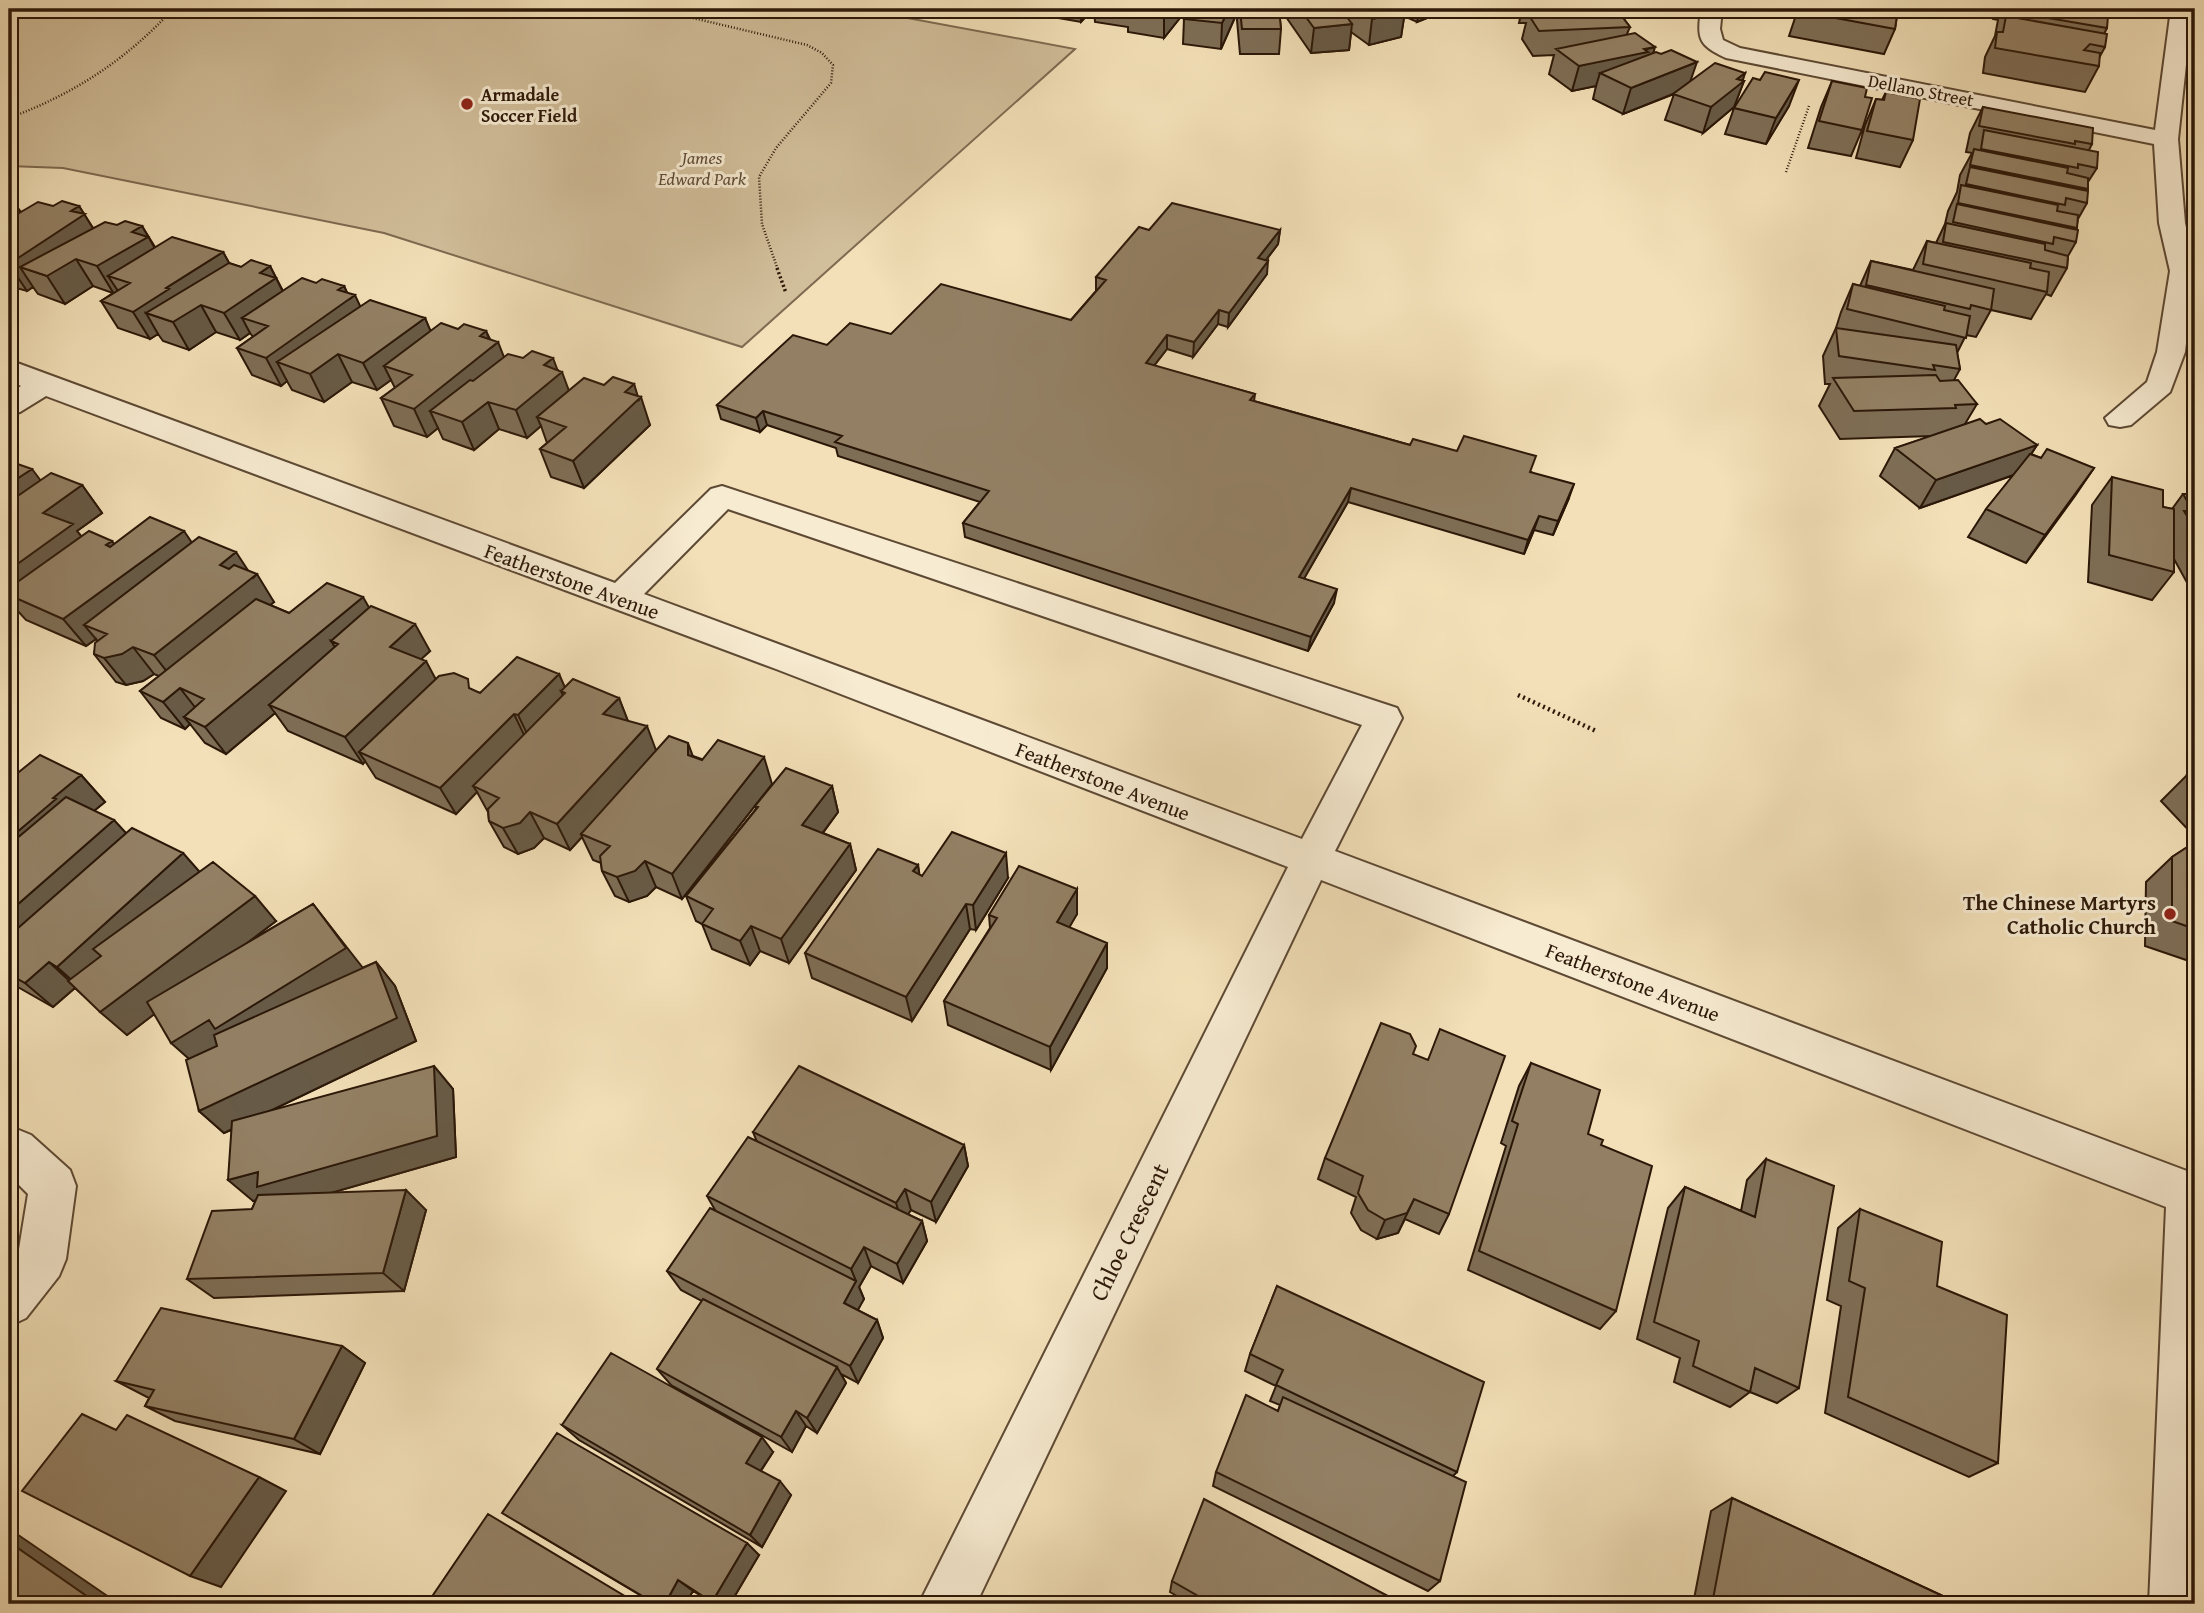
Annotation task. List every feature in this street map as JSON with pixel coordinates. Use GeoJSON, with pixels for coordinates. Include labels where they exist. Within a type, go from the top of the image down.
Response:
{"type":"FeatureCollection","features":[{"type":"Feature","properties":{"kind":"street","name":"Dellano Street"},"geometry":{"type":"LineString","coordinates":[[1712,9],[1709,29],[1713,44],[1734,53],[2166,139]]}},
{"type":"Feature","properties":{"kind":"street"},"geometry":{"type":"LineString","coordinates":[[2120,418],[2160,386],[2171,352],[2183,271],[2172,223],[2166,139],[2182,9]]}},
{"type":"Feature","properties":{"kind":"street","name":"Featherstone Avenue"},"geometry":{"type":"LineString","coordinates":[[9,369],[43,385],[619,599],[2192,1195]]}},
{"type":"Feature","properties":{"kind":"street"},"geometry":{"type":"LineString","coordinates":[[9,406],[43,385]]}},
{"type":"Feature","properties":{"kind":"street","name":"Chloe Crescent"},"geometry":{"type":"LineString","coordinates":[[619,599],[722,496],[1384,718],[1311,860],[947,1604]]}},
{"type":"Feature","properties":{"kind":"street"},"geometry":{"type":"LineString","coordinates":[[9,1148],[15,1150],[53,1186],[42,1259],[9,1301]]}},
{"type":"Feature","properties":{"kind":"street"},"geometry":{"type":"LineString","coordinates":[[2178,1604],[2192,1195]]}},
{"type":"Feature","properties":{"kind":"path"},"geometry":{"type":"LineString","coordinates":[[9,118],[41,107],[88,83],[152,33],[173,9]]}},
{"type":"Feature","properties":{"kind":"path"},"geometry":{"type":"LineString","coordinates":[[655,9],[807,45],[822,53],[832,65],[831,83],[776,148],[759,177],[762,224],[786,293]]}},
{"type":"Feature","properties":{"kind":"path"},"geometry":{"type":"LineString","coordinates":[[1786,172],[1821,72]]}},
{"type":"Feature","properties":{"kind":"path"},"geometry":{"type":"LineString","coordinates":[[1518,695],[1596,731]]}},
{"type":"Feature","properties":{"kind":"green space","name":"James Edward Park"},"geometry":{"type":"Polygon","coordinates":[[[9,9],[859,9],[1075,49],[742,347],[384,233],[63,168],[9,166],[9,9]]]}},
{"type":"Feature","properties":{"kind":"building"},"geometry":{"type":"Polygon","coordinates":[[[1142,9],[1168,9],[1164,13],[1142,9]]]}},
{"type":"Feature","properties":{"kind":"building"},"geometry":{"type":"Polygon","coordinates":[[[1189,9],[1229,9],[1222,23],[1184,19],[1189,9]]]}},
{"type":"Feature","properties":{"kind":"building"},"geometry":{"type":"Polygon","coordinates":[[[1240,9],[1279,9],[1281,29],[1242,29],[1240,9]]]}},
{"type":"Feature","properties":{"kind":"building"},"geometry":{"type":"Polygon","coordinates":[[[1300,9],[1341,9],[1352,24],[1314,28],[1300,9]]]}},
{"type":"Feature","properties":{"kind":"building"},"geometry":{"type":"Polygon","coordinates":[[[1358,9],[1400,9],[1405,12],[1372,19],[1358,9]]]}},
{"type":"Feature","properties":{"kind":"building"},"geometry":{"type":"Polygon","coordinates":[[[1898,9],[1895,29],[1798,11],[1898,9]]]}},
{"type":"Feature","properties":{"kind":"building"},"geometry":{"type":"Polygon","coordinates":[[[2089,9],[2108,16],[2107,28],[2007,11],[2089,9]]]}},
{"type":"Feature","properties":{"kind":"building"},"geometry":{"type":"Polygon","coordinates":[[[1605,11],[1607,14],[1620,14],[1630,27],[1539,31],[1528,14],[1605,11]]]}},
{"type":"Feature","properties":{"kind":"building"},"geometry":{"type":"Polygon","coordinates":[[[2006,16],[2107,34],[2105,47],[2090,44],[2084,50],[2100,53],[2099,66],[1995,48],[1997,32],[2003,32],[2006,16]]]}},
{"type":"Feature","properties":{"kind":"building"},"geometry":{"type":"Polygon","coordinates":[[[1635,33],[1655,47],[1644,49],[1648,52],[1579,66],[1556,49],[1635,33]]]}},
{"type":"Feature","properties":{"kind":"building"},"geometry":{"type":"Polygon","coordinates":[[[1671,50],[1697,62],[1631,88],[1600,73],[1656,52],[1661,54],[1671,50]]]}},
{"type":"Feature","properties":{"kind":"building"},"geometry":{"type":"Polygon","coordinates":[[[1715,63],[1745,73],[1737,79],[1744,81],[1711,107],[1673,94],[1715,63]]]}},
{"type":"Feature","properties":{"kind":"building"},"geometry":{"type":"Polygon","coordinates":[[[1765,72],[1799,80],[1776,118],[1734,108],[1753,78],[1760,80],[1765,72]]]}},
{"type":"Feature","properties":{"kind":"building"},"geometry":{"type":"Polygon","coordinates":[[[1832,81],[1867,88],[1865,97],[1872,98],[1862,130],[1819,121],[1832,81]]]}},
{"type":"Feature","properties":{"kind":"building"},"geometry":{"type":"Polygon","coordinates":[[[1886,92],[1920,99],[1913,140],[1867,131],[1876,99],[1884,100],[1886,92]]]}},
{"type":"Feature","properties":{"kind":"building"},"geometry":{"type":"Polygon","coordinates":[[[1983,107],[2093,128],[2092,144],[2075,141],[2075,144],[1979,126],[1983,107]]]}},
{"type":"Feature","properties":{"kind":"building"},"geometry":{"type":"Polygon","coordinates":[[[1984,130],[2098,152],[2097,168],[2078,164],[2078,168],[1981,149],[1984,130]]]}},
{"type":"Feature","properties":{"kind":"building"},"geometry":{"type":"Polygon","coordinates":[[[1974,149],[2068,168],[2067,173],[2088,178],[2088,189],[1970,165],[1974,149]]]}},
{"type":"Feature","properties":{"kind":"building"},"geometry":{"type":"Polygon","coordinates":[[[1970,167],[2088,191],[2087,203],[2066,198],[2065,205],[1966,184],[1970,167]]]}},
{"type":"Feature","properties":{"kind":"building"},"geometry":{"type":"Polygon","coordinates":[[[1961,185],[2058,205],[2057,211],[2078,215],[2077,228],[1958,203],[1961,185]]]}},
{"type":"Feature","properties":{"kind":"building"},"geometry":{"type":"Polygon","coordinates":[[[62,201],[79,206],[71,211],[85,214],[9,264],[9,219],[38,202],[53,206],[62,201]]]}},
{"type":"Feature","properties":{"kind":"building"},"geometry":{"type":"Polygon","coordinates":[[[1172,203],[1280,230],[1258,258],[1268,261],[1229,313],[1219,310],[1194,342],[1167,335],[1146,363],[1255,394],[1250,400],[1410,445],[1413,439],[1457,451],[1464,436],[1536,456],[1530,472],[1574,484],[1558,521],[1539,516],[1528,540],[1351,488],[1299,577],[1337,589],[1311,637],[963,523],[989,491],[835,442],[842,436],[763,411],[756,418],[717,405],[793,335],[827,345],[850,323],[891,334],[941,284],[1071,320],[1106,280],[1096,277],[1139,227],[1149,230],[1172,203]]]}},
{"type":"Feature","properties":{"kind":"building"},"geometry":{"type":"Polygon","coordinates":[[[1957,204],[2078,230],[2076,242],[2054,237],[2053,244],[1953,222],[1957,204]]]}},
{"type":"Feature","properties":{"kind":"building"},"geometry":{"type":"Polygon","coordinates":[[[125,221],[142,226],[132,232],[148,237],[97,266],[76,259],[47,276],[20,267],[105,222],[117,225],[125,221]]]}},
{"type":"Feature","properties":{"kind":"building"},"geometry":{"type":"Polygon","coordinates":[[[1946,223],[2045,244],[2045,250],[2068,256],[2067,268],[1943,242],[1946,223]]]}},
{"type":"Feature","properties":{"kind":"building"},"geometry":{"type":"Polygon","coordinates":[[[172,237],[223,252],[133,312],[101,301],[130,283],[108,276],[172,237]]]}},
{"type":"Feature","properties":{"kind":"building"},"geometry":{"type":"Polygon","coordinates":[[[1927,241],[2031,263],[2030,268],[2049,272],[2047,292],[1923,264],[1927,241]]]}},
{"type":"Feature","properties":{"kind":"building"},"geometry":{"type":"Polygon","coordinates":[[[251,260],[270,266],[260,273],[276,278],[224,313],[201,305],[173,322],[146,313],[229,263],[241,267],[251,260]]]}},
{"type":"Feature","properties":{"kind":"building"},"geometry":{"type":"Polygon","coordinates":[[[1871,261],[1994,289],[1991,310],[1971,305],[1970,309],[1866,285],[1871,261]]]}},
{"type":"Feature","properties":{"kind":"building"},"geometry":{"type":"Polygon","coordinates":[[[302,278],[316,283],[322,279],[344,286],[338,290],[355,295],[266,358],[237,348],[268,326],[242,318],[302,278]]]}},
{"type":"Feature","properties":{"kind":"building"},"geometry":{"type":"Polygon","coordinates":[[[1853,284],[1945,306],[1944,310],[1970,316],[1966,338],[1847,309],[1853,284]]]}},
{"type":"Feature","properties":{"kind":"building"},"geometry":{"type":"Polygon","coordinates":[[[370,300],[425,318],[363,363],[338,354],[310,374],[277,362],[370,300]]]}},
{"type":"Feature","properties":{"kind":"building"},"geometry":{"type":"Polygon","coordinates":[[[441,323],[458,329],[464,324],[486,331],[480,336],[498,342],[414,409],[381,398],[412,375],[384,366],[441,323]]]}},
{"type":"Feature","properties":{"kind":"building"},"geometry":{"type":"Polygon","coordinates":[[[1836,328],[1956,345],[1960,369],[1933,365],[1935,370],[1839,356],[1836,328]]]}},
{"type":"Feature","properties":{"kind":"building"},"geometry":{"type":"Polygon","coordinates":[[[532,351],[553,358],[544,365],[562,372],[516,410],[488,402],[462,422],[430,411],[508,354],[523,358],[532,351]]]}},
{"type":"Feature","properties":{"kind":"building"},"geometry":{"type":"Polygon","coordinates":[[[1936,375],[1940,381],[1958,380],[1977,404],[1955,405],[1956,408],[1854,411],[1833,378],[1936,375]]]}},
{"type":"Feature","properties":{"kind":"building"},"geometry":{"type":"Polygon","coordinates":[[[613,377],[634,384],[625,392],[641,397],[573,461],[540,449],[566,427],[537,417],[584,378],[604,385],[613,377]]]}},
{"type":"Feature","properties":{"kind":"building"},"geometry":{"type":"Polygon","coordinates":[[[1980,419],[1986,424],[2000,419],[2037,445],[1936,480],[1895,448],[1980,419]]]}},
{"type":"Feature","properties":{"kind":"building"},"geometry":{"type":"Polygon","coordinates":[[[2047,449],[2094,468],[2045,535],[1986,509],[2030,454],[2041,458],[2047,449]]]}},
{"type":"Feature","properties":{"kind":"building"},"geometry":{"type":"Polygon","coordinates":[[[9,461],[32,469],[9,484],[9,461]]]}},
{"type":"Feature","properties":{"kind":"building"},"geometry":{"type":"Polygon","coordinates":[[[51,473],[82,485],[43,513],[73,524],[9,570],[9,502],[51,473]]]}},
{"type":"Feature","properties":{"kind":"building"},"geometry":{"type":"Polygon","coordinates":[[[2112,477],[2163,490],[2163,507],[2174,509],[2174,572],[2109,555],[2112,477]]]}},
{"type":"Feature","properties":{"kind":"building"},"geometry":{"type":"Polygon","coordinates":[[[2183,494],[2195,494],[2195,529],[2184,511],[2193,511],[2183,494]]]}},
{"type":"Feature","properties":{"kind":"building"},"geometry":{"type":"Polygon","coordinates":[[[150,517],[184,531],[63,619],[9,595],[9,588],[89,531],[112,541],[106,545],[110,547],[150,517]]]}},
{"type":"Feature","properties":{"kind":"building"},"geometry":{"type":"Polygon","coordinates":[[[199,537],[236,552],[220,565],[229,569],[234,565],[257,574],[154,655],[133,647],[122,654],[104,658],[94,654],[95,643],[107,634],[84,625],[199,537]]]}},
{"type":"Feature","properties":{"kind":"building"},"geometry":{"type":"Polygon","coordinates":[[[327,583],[363,597],[205,727],[184,717],[204,699],[180,688],[163,702],[140,691],[256,599],[289,613],[327,583]]]}},
{"type":"Feature","properties":{"kind":"building"},"geometry":{"type":"Polygon","coordinates":[[[371,606],[415,624],[390,647],[426,661],[345,737],[269,705],[338,644],[331,641],[371,606]]]}},
{"type":"Feature","properties":{"kind":"building"},"geometry":{"type":"Polygon","coordinates":[[[517,657],[559,674],[518,715],[514,714],[440,788],[359,752],[439,676],[454,673],[468,679],[469,688],[480,693],[517,657]]]}},
{"type":"Feature","properties":{"kind":"building"},"geometry":{"type":"Polygon","coordinates":[[[573,679],[619,698],[603,714],[647,726],[557,824],[530,812],[520,823],[503,828],[489,821],[488,809],[499,798],[473,786],[565,693],[561,691],[573,679]]]}},
{"type":"Feature","properties":{"kind":"building"},"geometry":{"type":"Polygon","coordinates":[[[669,736],[688,743],[688,755],[702,760],[718,740],[764,757],[672,874],[645,861],[635,871],[617,877],[602,871],[600,856],[610,846],[581,834],[669,736]]]}},
{"type":"Feature","properties":{"kind":"building"},"geometry":{"type":"Polygon","coordinates":[[[40,755],[81,775],[9,839],[9,780],[40,755]]]}},
{"type":"Feature","properties":{"kind":"building"},"geometry":{"type":"Polygon","coordinates":[[[786,768],[832,786],[802,825],[850,844],[781,939],[751,926],[740,941],[702,924],[713,909],[686,896],[786,768]]]}},
{"type":"Feature","properties":{"kind":"building"},"geometry":{"type":"Polygon","coordinates":[[[2195,772],[2195,784],[2187,775],[2195,772]]]}},
{"type":"Feature","properties":{"kind":"building"},"geometry":{"type":"Polygon","coordinates":[[[66,797],[114,820],[9,912],[9,845],[66,797]]]}},
{"type":"Feature","properties":{"kind":"building"},"geometry":{"type":"Polygon","coordinates":[[[132,828],[183,853],[57,967],[49,962],[25,983],[9,974],[9,936],[132,828]]]}},
{"type":"Feature","properties":{"kind":"building"},"geometry":{"type":"Polygon","coordinates":[[[952,832],[1006,853],[973,905],[966,904],[906,997],[805,953],[878,849],[918,865],[913,871],[922,876],[952,832]]]}},
{"type":"Feature","properties":{"kind":"building"},"geometry":{"type":"Polygon","coordinates":[[[2195,842],[2195,929],[2172,921],[2172,857],[2195,842]]]}},
{"type":"Feature","properties":{"kind":"building"},"geometry":{"type":"Polygon","coordinates":[[[213,862],[255,896],[100,1012],[68,981],[101,956],[93,949],[213,862]]]}},
{"type":"Feature","properties":{"kind":"building"},"geometry":{"type":"Polygon","coordinates":[[[1019,866],[1077,889],[1057,922],[1107,943],[1050,1047],[944,1001],[997,918],[989,915],[1019,866]]]}},
{"type":"Feature","properties":{"kind":"building"},"geometry":{"type":"Polygon","coordinates":[[[313,904],[346,948],[215,1029],[209,1020],[171,1043],[147,1002],[313,904]]]}},
{"type":"Feature","properties":{"kind":"building"},"geometry":{"type":"Polygon","coordinates":[[[376,962],[397,1018],[199,1111],[186,1060],[217,1046],[214,1035],[376,962]]]}},
{"type":"Feature","properties":{"kind":"building"},"geometry":{"type":"Polygon","coordinates":[[[1381,1023],[1410,1034],[1416,1046],[1413,1054],[1428,1060],[1440,1029],[1505,1056],[1449,1214],[1414,1199],[1407,1213],[1385,1220],[1368,1210],[1358,1193],[1363,1176],[1325,1158],[1381,1023]]]}},
{"type":"Feature","properties":{"kind":"building"},"geometry":{"type":"Polygon","coordinates":[[[1531,1063],[1600,1090],[1588,1134],[1603,1140],[1601,1145],[1652,1166],[1616,1311],[1479,1251],[1518,1124],[1512,1121],[1531,1063]]]}},
{"type":"Feature","properties":{"kind":"building"},"geometry":{"type":"Polygon","coordinates":[[[434,1066],[437,1136],[257,1187],[258,1172],[228,1180],[232,1121],[434,1066]]]}},
{"type":"Feature","properties":{"kind":"building"},"geometry":{"type":"Polygon","coordinates":[[[799,1066],[964,1145],[931,1202],[905,1189],[896,1203],[753,1132],[799,1066]]]}},
{"type":"Feature","properties":{"kind":"building"},"geometry":{"type":"Polygon","coordinates":[[[748,1137],[922,1221],[897,1264],[864,1247],[851,1269],[707,1196],[748,1137]]]}},
{"type":"Feature","properties":{"kind":"building"},"geometry":{"type":"Polygon","coordinates":[[[1766,1159],[1834,1186],[1799,1388],[1755,1368],[1750,1392],[1693,1366],[1699,1341],[1654,1322],[1685,1187],[1755,1217],[1766,1159]]]}},
{"type":"Feature","properties":{"kind":"building"},"geometry":{"type":"Polygon","coordinates":[[[406,1190],[383,1273],[187,1279],[212,1211],[252,1209],[258,1195],[406,1190]]]}},
{"type":"Feature","properties":{"kind":"building"},"geometry":{"type":"Polygon","coordinates":[[[710,1208],[856,1281],[844,1303],[877,1320],[850,1366],[667,1271],[710,1208]]]}},
{"type":"Feature","properties":{"kind":"building"},"geometry":{"type":"Polygon","coordinates":[[[1860,1209],[1942,1242],[1937,1286],[2007,1315],[1998,1463],[1848,1397],[1865,1288],[1849,1281],[1860,1209]]]}},
{"type":"Feature","properties":{"kind":"building"},"geometry":{"type":"Polygon","coordinates":[[[1277,1286],[1484,1382],[1457,1472],[1276,1385],[1283,1370],[1250,1354],[1277,1286]]]}},
{"type":"Feature","properties":{"kind":"building"},"geometry":{"type":"Polygon","coordinates":[[[703,1299],[837,1367],[807,1418],[796,1411],[781,1437],[657,1369],[703,1299]]]}},
{"type":"Feature","properties":{"kind":"building"},"geometry":{"type":"Polygon","coordinates":[[[161,1308],[342,1346],[294,1439],[145,1406],[154,1390],[116,1381],[161,1308]]]}},
{"type":"Feature","properties":{"kind":"building"},"geometry":{"type":"Polygon","coordinates":[[[611,1353],[762,1437],[746,1463],[780,1481],[750,1535],[562,1425],[611,1353]]]}},
{"type":"Feature","properties":{"kind":"building"},"geometry":{"type":"Polygon","coordinates":[[[1246,1395],[1278,1411],[1283,1397],[1466,1482],[1440,1581],[1216,1472],[1246,1395]]]}},
{"type":"Feature","properties":{"kind":"building"},"geometry":{"type":"Polygon","coordinates":[[[82,1414],[116,1430],[127,1415],[259,1477],[190,1576],[22,1491],[82,1414]]]}},
{"type":"Feature","properties":{"kind":"building"},"geometry":{"type":"Polygon","coordinates":[[[557,1433],[747,1543],[712,1602],[678,1580],[665,1604],[656,1604],[502,1513],[557,1433]]]}},
{"type":"Feature","properties":{"kind":"building"},"geometry":{"type":"Polygon","coordinates":[[[1732,1498],[1960,1604],[1723,1604],[1713,1599],[1732,1498]]]}},
{"type":"Feature","properties":{"kind":"building"},"geometry":{"type":"Polygon","coordinates":[[[1204,1499],[1403,1604],[1203,1604],[1205,1600],[1172,1581],[1204,1499]]]}},
{"type":"Feature","properties":{"kind":"building"},"geometry":{"type":"Polygon","coordinates":[[[488,1514],[638,1604],[440,1604],[431,1598],[488,1514]]]}},
{"type":"Feature","properties":{"kind":"building"},"geometry":{"type":"Polygon","coordinates":[[[9,1542],[98,1604],[9,1604],[9,1542]]]}},
{"type":"Feature","properties":{"kind":"building"},"geometry":{"type":"Polygon","coordinates":[[[1699,1597],[1715,1604],[1698,1604],[1699,1597]]]}},
{"type":"Feature","properties":{"kind":"place","name":"Armadale Soccer Field"},"geometry":{"type":"Point","coordinates":[467,104]}},
{"type":"Feature","properties":{"kind":"place","name":"The Chinese Martyrs Catholic Church"},"geometry":{"type":"Point","coordinates":[2170,914]}}]}
